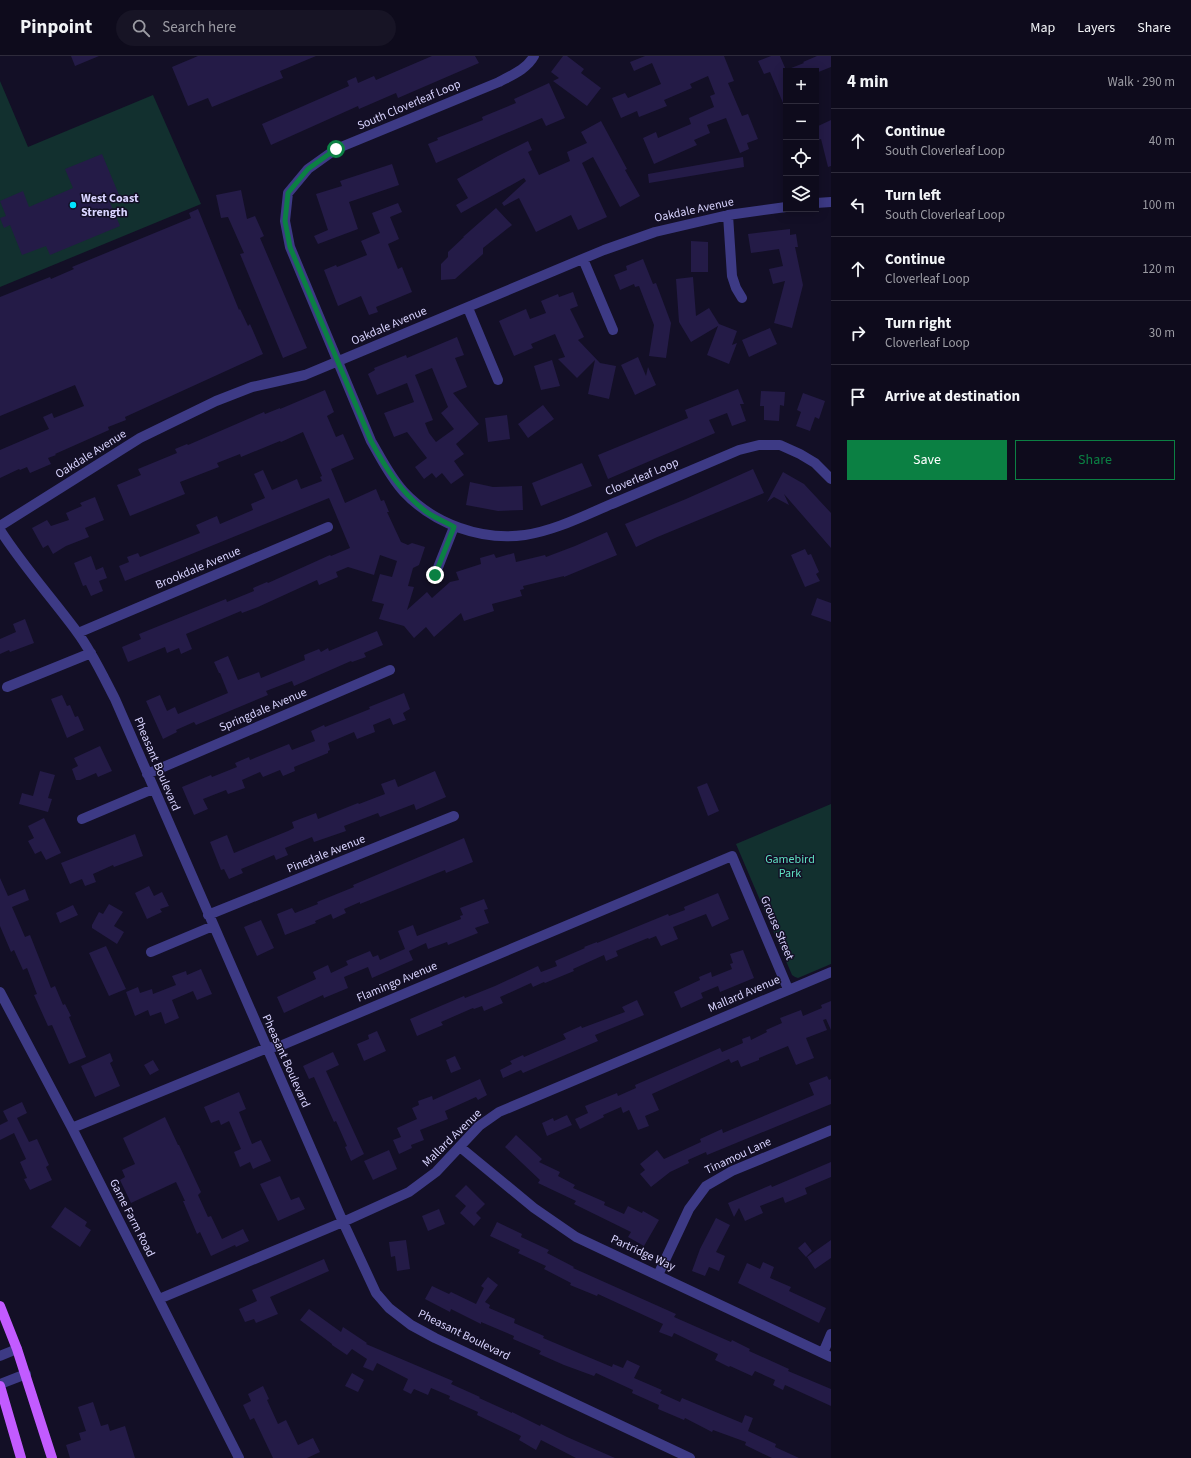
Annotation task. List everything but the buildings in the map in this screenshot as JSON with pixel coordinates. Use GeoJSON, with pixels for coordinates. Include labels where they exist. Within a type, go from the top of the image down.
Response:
{"type":"FeatureCollection","features":[{"type":"Feature","properties":{"kind":"main road"},"geometry":{"type":"LineString","coordinates":[[0,1306],[26,1374],[52,1458]]}},
{"type":"Feature","properties":{"kind":"main road"},"geometry":{"type":"LineString","coordinates":[[0,1385],[21,1458]]}},
{"type":"Feature","properties":{"kind":"street","name":"South Cloverleaf Loop"},"geometry":{"type":"LineString","coordinates":[[338,362],[290,247],[285,221],[288,193],[308,169],[336,149],[506,79],[518,73],[531,61],[534,56]]}},
{"type":"Feature","properties":{"kind":"street"},"geometry":{"type":"LineString","coordinates":[[819,203],[831,202]]}},
{"type":"Feature","properties":{"kind":"street","name":"Oakdale Avenue"},"geometry":{"type":"LineString","coordinates":[[0,526],[140,438],[216,401],[252,387],[305,375],[604,250],[655,232],[728,215],[783,207]]}},
{"type":"Feature","properties":{"kind":"street"},"geometry":{"type":"LineString","coordinates":[[728,215],[732,276],[736,288],[742,298]]}},
{"type":"Feature","properties":{"kind":"street"},"geometry":{"type":"LineString","coordinates":[[582,259],[613,330]]}},
{"type":"Feature","properties":{"kind":"street"},"geometry":{"type":"LineString","coordinates":[[468,308],[498,380]]}},
{"type":"Feature","properties":{"kind":"street","name":"Cloverleaf Loop"},"geometry":{"type":"LineString","coordinates":[[338,362],[371,441],[384,465],[403,492],[425,511],[454,527],[490,536],[525,535],[558,526],[739,450],[759,445],[780,445],[800,454],[815,463],[831,479]]}},
{"type":"Feature","properties":{"kind":"street","name":"Brookdale Avenue"},"geometry":{"type":"LineString","coordinates":[[78,633],[328,527]]}},
{"type":"Feature","properties":{"kind":"street"},"geometry":{"type":"LineString","coordinates":[[435,575],[454,527]]}},
{"type":"Feature","properties":{"kind":"street","name":"Pheasant Boulevard"},"geometry":{"type":"LineString","coordinates":[[0,530],[14,552],[78,633],[115,699],[146,774],[343,1222],[376,1293],[389,1308],[411,1325],[690,1458]]}},
{"type":"Feature","properties":{"kind":"street"},"geometry":{"type":"LineString","coordinates":[[8,687],[90,653]]}},
{"type":"Feature","properties":{"kind":"street","name":"Springdale Avenue"},"geometry":{"type":"LineString","coordinates":[[146,774],[390,670]]}},
{"type":"Feature","properties":{"kind":"street"},"geometry":{"type":"LineString","coordinates":[[82,819],[153,789]]}},
{"type":"Feature","properties":{"kind":"street","name":"Pinedale Avenue"},"geometry":{"type":"LineString","coordinates":[[208,915],[454,816]]}},
{"type":"Feature","properties":{"kind":"street","name":"Grouse Street"},"geometry":{"type":"LineString","coordinates":[[732,856],[788,989]]}},
{"type":"Feature","properties":{"kind":"street","name":"Flamingo Avenue"},"geometry":{"type":"LineString","coordinates":[[72,1128],[267,1048],[280,1046],[732,856]]}},
{"type":"Feature","properties":{"kind":"street"},"geometry":{"type":"LineString","coordinates":[[150,952],[213,926]]}},
{"type":"Feature","properties":{"kind":"street","name":"Mallard Avenue"},"geometry":{"type":"LineString","coordinates":[[159,1299],[343,1222],[409,1192],[436,1172],[479,1126],[499,1112],[831,972]]}},
{"type":"Feature","properties":{"kind":"street","name":"Game Farm Road"},"geometry":{"type":"LineString","coordinates":[[0,992],[72,1128],[239,1458]]}},
{"type":"Feature","properties":{"kind":"street","name":"Tinamou Lane"},"geometry":{"type":"LineString","coordinates":[[658,1275],[689,1209],[706,1186],[732,1171],[831,1130]]}},
{"type":"Feature","properties":{"kind":"street","name":"Partridge Way"},"geometry":{"type":"LineString","coordinates":[[460,1147],[534,1208],[576,1237],[827,1355]]}},
{"type":"Feature","properties":{"kind":"street"},"geometry":{"type":"LineString","coordinates":[[827,1355],[831,1334]]}},
{"type":"Feature","properties":{"kind":"street"},"geometry":{"type":"LineString","coordinates":[[0,1356],[17,1349]]}},
{"type":"Feature","properties":{"kind":"street"},"geometry":{"type":"LineString","coordinates":[[0,1385],[26,1374]]}},
{"type":"Feature","properties":{"kind":"green space"},"geometry":{"type":"Polygon","coordinates":[[[0,81],[28,147],[153,95],[201,204],[0,287],[0,81]]]}},
{"type":"Feature","properties":{"kind":"green space","name":"Gamebird Park"},"geometry":{"type":"Polygon","coordinates":[[[831,804],[831,964],[798,978],[792,975],[736,844],[831,804]]]}},
{"type":"Feature","properties":{"kind":"place","name":"West Coast Strength"},"geometry":{"type":"Point","coordinates":[73,205]}},
{"type":"Feature","properties":{"kind":"route"},"geometry":{"type":"LineString","coordinates":[[336,149],[308,169],[288,193],[285,221],[290,247],[371,441],[384,465],[403,492],[425,511],[454,527],[435,575]]}}]}
